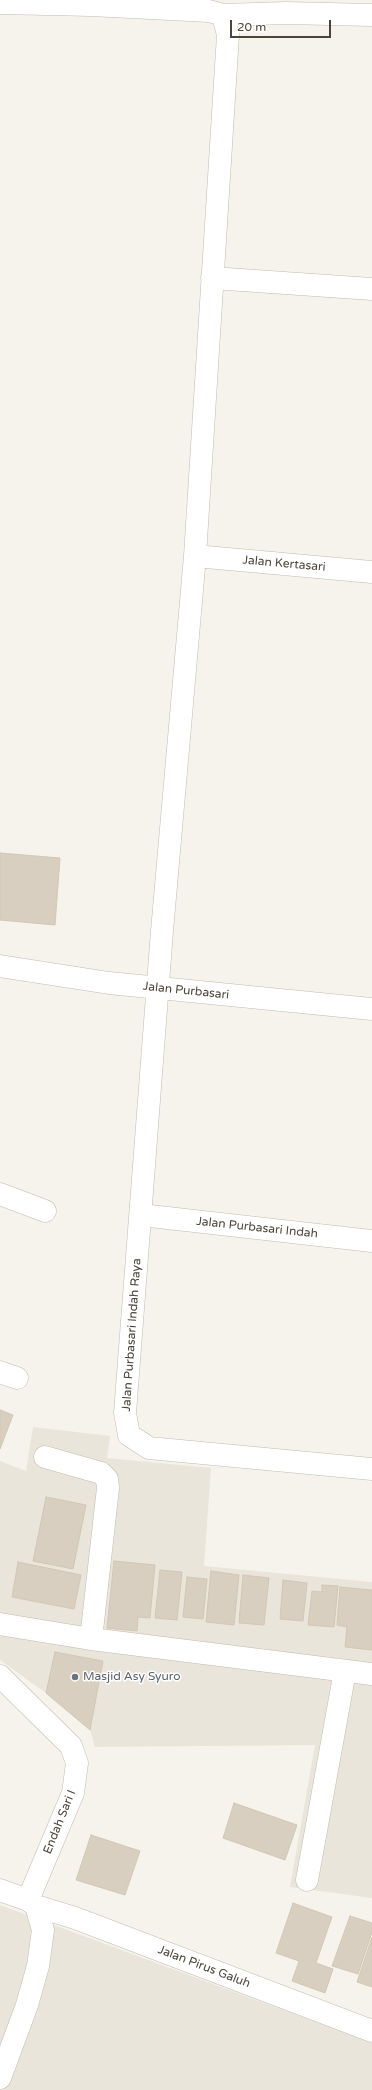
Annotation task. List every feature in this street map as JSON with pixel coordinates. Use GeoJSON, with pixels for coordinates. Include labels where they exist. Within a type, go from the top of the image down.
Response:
{"type":"FeatureCollection","features":[{"type":"Feature","properties":{"kind":"street"},"geometry":{"type":"LineString","coordinates":[[0,3],[91,2],[209,11],[223,15],[286,13],[372,16]]}},
{"type":"Feature","properties":{"kind":"street","name":"Jalan Purbasari Indah Raya"},"geometry":{"type":"LineString","coordinates":[[223,15],[228,34],[195,556],[158,988],[125,1413],[129,1435],[149,1448],[372,1469]]}},
{"type":"Feature","properties":{"kind":"street"},"geometry":{"type":"LineString","coordinates":[[212,278],[372,289]]}},
{"type":"Feature","properties":{"kind":"street","name":"Jalan Kertasari"},"geometry":{"type":"LineString","coordinates":[[195,556],[372,572]]}},
{"type":"Feature","properties":{"kind":"street","name":"Jalan Purbasari"},"geometry":{"type":"LineString","coordinates":[[0,966],[158,988],[372,1009]]}},
{"type":"Feature","properties":{"kind":"street"},"geometry":{"type":"LineString","coordinates":[[0,1194],[45,1211]]}},
{"type":"Feature","properties":{"kind":"street","name":"Jalan Purbasari Indah"},"geometry":{"type":"LineString","coordinates":[[141,1215],[372,1241]]}},
{"type":"Feature","properties":{"kind":"street"},"geometry":{"type":"LineString","coordinates":[[45,1457],[101,1473],[107,1479],[108,1488],[90,1639]]}},
{"type":"Feature","properties":{"kind":"street"},"geometry":{"type":"LineString","coordinates":[[0,1624],[90,1639],[372,1674]]}},
{"type":"Feature","properties":{"kind":"street"},"geometry":{"type":"LineString","coordinates":[[306,1880],[345,1671]]}},
{"type":"Feature","properties":{"kind":"street","name":"Endah Sari I"},"geometry":{"type":"LineString","coordinates":[[0,1676],[71,1746],[77,1763],[73,1793],[32,1903]]}},
{"type":"Feature","properties":{"kind":"street","name":"Jalan Pirus Galuh"},"geometry":{"type":"LineString","coordinates":[[0,1890],[372,2031]]}},
{"type":"Feature","properties":{"kind":"street"},"geometry":{"type":"LineString","coordinates":[[0,2078],[27,2005],[38,1966],[43,1930],[32,1903]]}},
{"type":"Feature","properties":{"kind":"shaded area"},"geometry":{"type":"Polygon","coordinates":[[[33,1427],[110,1436],[107,1458],[211,1468],[204,1566],[372,1582],[372,1898],[290,1887],[315,1745],[95,1747],[90,1730],[46,1693],[0,1660],[0,1461],[26,1471],[33,1427]]]}},
{"type":"Feature","properties":{"kind":"shaded area"},"geometry":{"type":"Polygon","coordinates":[[[0,1905],[372,2043],[372,2090],[0,2090],[0,1905]]]}},
{"type":"Feature","properties":{"kind":"building"},"geometry":{"type":"Polygon","coordinates":[[[0,853],[60,858],[55,925],[0,920],[0,853]]]}},
{"type":"Feature","properties":{"kind":"building"},"geometry":{"type":"Polygon","coordinates":[[[0,1410],[13,1415],[0,1449],[0,1410]]]}},
{"type":"Feature","properties":{"kind":"building"},"geometry":{"type":"Polygon","coordinates":[[[46,1497],[86,1505],[73,1569],[33,1561],[46,1497]]]}},
{"type":"Feature","properties":{"kind":"building"},"geometry":{"type":"Polygon","coordinates":[[[114,1561],[155,1565],[150,1618],[138,1617],[137,1631],[107,1628],[114,1561]]]}},
{"type":"Feature","properties":{"kind":"building"},"geometry":{"type":"Polygon","coordinates":[[[18,1562],[81,1575],[74,1609],[12,1597],[18,1562]]]}},
{"type":"Feature","properties":{"kind":"building"},"geometry":{"type":"Polygon","coordinates":[[[160,1570],[182,1572],[177,1620],[155,1618],[160,1570]]]}},
{"type":"Feature","properties":{"kind":"building"},"geometry":{"type":"Polygon","coordinates":[[[211,1571],[239,1575],[234,1625],[206,1622],[211,1571]]]}},
{"type":"Feature","properties":{"kind":"building"},"geometry":{"type":"Polygon","coordinates":[[[243,1575],[269,1578],[264,1625],[239,1623],[243,1575]]]}},
{"type":"Feature","properties":{"kind":"building"},"geometry":{"type":"Polygon","coordinates":[[[187,1577],[207,1579],[203,1619],[183,1617],[187,1577]]]}},
{"type":"Feature","properties":{"kind":"building"},"geometry":{"type":"Polygon","coordinates":[[[283,1580],[307,1583],[303,1621],[280,1619],[283,1580]]]}},
{"type":"Feature","properties":{"kind":"building"},"geometry":{"type":"Polygon","coordinates":[[[322,1585],[338,1586],[334,1627],[308,1625],[312,1591],[322,1592],[322,1585]]]}},
{"type":"Feature","properties":{"kind":"building"},"geometry":{"type":"Polygon","coordinates":[[[340,1587],[372,1590],[372,1650],[345,1647],[347,1627],[337,1625],[340,1587]]]}},
{"type":"Feature","properties":{"kind":"building","name":"Masjid Asy Syuro"},"geometry":{"type":"Polygon","coordinates":[[[55,1652],[103,1661],[90,1730],[46,1693],[55,1652]]]}},
{"type":"Feature","properties":{"kind":"building"},"geometry":{"type":"Polygon","coordinates":[[[234,1803],[297,1825],[285,1860],[223,1838],[234,1803]]]}},
{"type":"Feature","properties":{"kind":"building"},"geometry":{"type":"Polygon","coordinates":[[[91,1835],[140,1851],[125,1895],[76,1880],[91,1835]]]}},
{"type":"Feature","properties":{"kind":"building"},"geometry":{"type":"Polygon","coordinates":[[[293,1903],[332,1917],[316,1963],[333,1969],[325,1993],[292,1981],[299,1961],[276,1953],[293,1903]]]}},
{"type":"Feature","properties":{"kind":"building"},"geometry":{"type":"Polygon","coordinates":[[[350,1916],[372,1923],[372,1932],[358,1974],[332,1966],[350,1916]]]}},
{"type":"Feature","properties":{"kind":"building"},"geometry":{"type":"Polygon","coordinates":[[[372,1937],[372,1987],[357,1982],[372,1937]]]}},
{"type":"Feature","properties":{"kind":"place","name":"Masjid Asy Syuro"},"geometry":{"type":"Point","coordinates":[75,1677]}}]}
